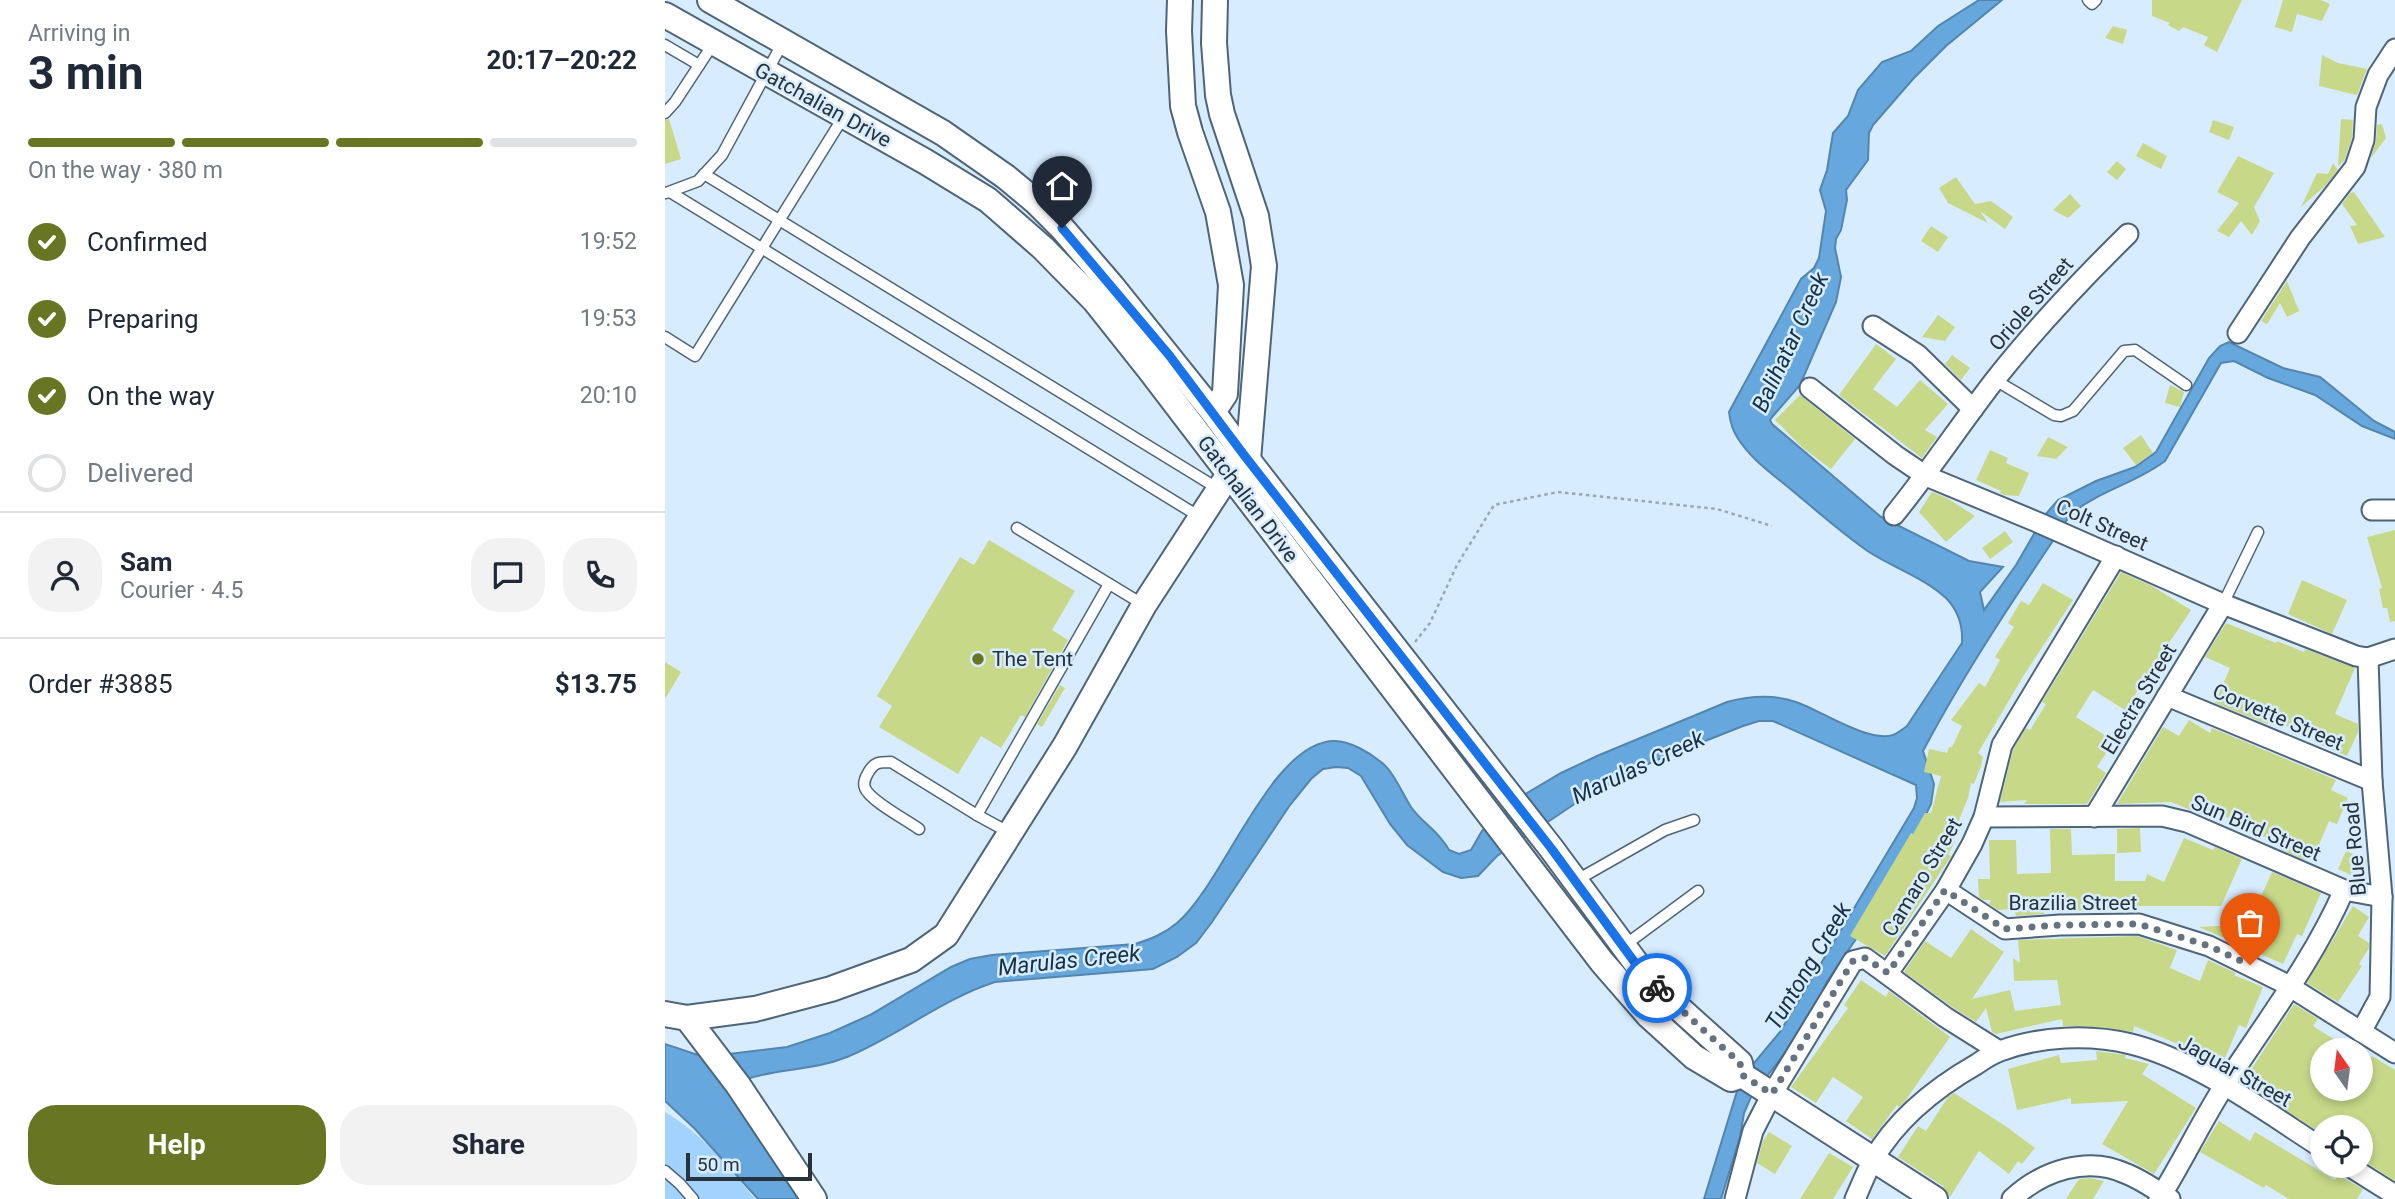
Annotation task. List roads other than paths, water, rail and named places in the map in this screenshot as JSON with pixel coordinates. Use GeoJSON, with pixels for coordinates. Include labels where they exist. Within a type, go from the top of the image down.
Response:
{"type":"FeatureCollection","features":[{"type":"Feature","properties":{"kind":"street","name":"Gatchalian Drive"},"geometry":{"type":"LineString","coordinates":[[710,0],[943,133],[1006,177],[1062,228],[1213,412],[1232,474],[1402,658],[1551,848],[1623,947],[1661,992],[1740,1063],[1755,1084]]}},
{"type":"Feature","properties":{"kind":"street"},"geometry":{"type":"LineString","coordinates":[[1180,0],[1179,41],[1183,106],[1218,212],[1231,285],[1225,394],[1213,412]]}},
{"type":"Feature","properties":{"kind":"street"},"geometry":{"type":"LineString","coordinates":[[676,1016],[755,1009],[831,989],[911,960],[946,935],[1065,746],[1144,605],[1232,474],[1263,282],[1262,250],[1256,216],[1218,95],[1214,43],[1216,0]]}},
{"type":"Feature","properties":{"kind":"street","name":"Gatchalian Drive"},"geometry":{"type":"LineString","coordinates":[[665,15],[988,200],[1043,248],[1095,301],[1232,474],[1491,817],[1618,980],[1649,1016],[1694,1057],[1731,1079],[1755,1084]]}},
{"type":"Feature","properties":{"kind":"street"},"geometry":{"type":"LineString","coordinates":[[2238,333],[2299,239],[2355,167],[2364,139],[2365,107],[2378,75],[2395,49]]}},
{"type":"Feature","properties":{"kind":"street"},"geometry":{"type":"LineString","coordinates":[[902,149],[918,118]]}},
{"type":"Feature","properties":{"kind":"street","name":"Oriole Street"},"geometry":{"type":"LineString","coordinates":[[1894,515],[1926,476],[1995,380],[2068,293],[2128,234]]}},
{"type":"Feature","properties":{"kind":"street"},"geometry":{"type":"LineString","coordinates":[[1873,326],[1918,355],[1973,409]]}},
{"type":"Feature","properties":{"kind":"street","name":"Colt Street"},"geometry":{"type":"LineString","coordinates":[[1810,388],[1926,476],[2223,604],[2356,656],[2368,658]]}},
{"type":"Feature","properties":{"kind":"street"},"geometry":{"type":"LineString","coordinates":[[2372,510],[2395,510]]}},
{"type":"Feature","properties":{"kind":"street","name":"Camaro Street"},"geometry":{"type":"LineString","coordinates":[[1888,973],[1945,890],[1972,844],[1984,817],[2002,746],[2116,556]]}},
{"type":"Feature","properties":{"kind":"street","name":"Electra Street"},"geometry":{"type":"LineString","coordinates":[[2094,817],[2223,604]]}},
{"type":"Feature","properties":{"kind":"street"},"geometry":{"type":"LineString","coordinates":[[2368,658],[2395,649]]}},
{"type":"Feature","properties":{"kind":"street","name":"Blue Road"},"geometry":{"type":"LineString","coordinates":[[2361,1032],[2380,997],[2382,897],[2372,781],[2368,658]]}},
{"type":"Feature","properties":{"kind":"street","name":"Corvette Street"},"geometry":{"type":"LineString","coordinates":[[2167,696],[2372,781]]}},
{"type":"Feature","properties":{"kind":"street","name":"Sun Bird Street"},"geometry":{"type":"LineString","coordinates":[[1984,817],[2162,816],[2187,821],[2344,890],[2382,897]]}},
{"type":"Feature","properties":{"kind":"street","name":"Brazilia Street"},"geometry":{"type":"LineString","coordinates":[[1945,890],[2005,929],[2139,924],[2209,946],[2287,985],[2395,1053]]}},
{"type":"Feature","properties":{"kind":"street"},"geometry":{"type":"LineString","coordinates":[[2012,1199],[2027,1185],[2050,1173],[2074,1166],[2102,1166],[2126,1173],[2163,1197],[2224,1086],[2334,913],[2344,890]]}},
{"type":"Feature","properties":{"kind":"street"},"geometry":{"type":"LineString","coordinates":[[1735,1199],[1753,1131],[1755,1084],[1853,961],[1865,958],[1945,1017],[1999,1051]]}},
{"type":"Feature","properties":{"kind":"street"},"geometry":{"type":"LineString","coordinates":[[676,1016],[718,1059],[738,1085],[814,1199]]}},
{"type":"Feature","properties":{"kind":"street"},"geometry":{"type":"LineString","coordinates":[[1694,1057],[1711,1038]]}},
{"type":"Feature","properties":{"kind":"street","name":"Jaguar Street"},"geometry":{"type":"LineString","coordinates":[[1855,1199],[1873,1160],[1892,1132],[1914,1107],[1939,1087],[1999,1051],[2061,1038],[2131,1044],[2161,1055],[2224,1086],[2310,1140]]}},
{"type":"Feature","properties":{"kind":"street"},"geometry":{"type":"LineString","coordinates":[[1755,1084],[1935,1199]]}},
{"type":"Feature","properties":{"kind":"street"},"geometry":{"type":"LineString","coordinates":[[2368,1178],[2395,1195]]}},
{"type":"Feature","properties":{"kind":"lane"},"geometry":{"type":"LineString","coordinates":[[2088,0],[2092,4],[2096,0]]}},
{"type":"Feature","properties":{"kind":"lane"},"geometry":{"type":"LineString","coordinates":[[667,192],[698,181],[722,155],[783,41]]}},
{"type":"Feature","properties":{"kind":"lane"},"geometry":{"type":"LineString","coordinates":[[665,113],[714,43]]}},
{"type":"Feature","properties":{"kind":"lane"},"geometry":{"type":"LineString","coordinates":[[665,45],[699,65]]}},
{"type":"Feature","properties":{"kind":"lane"},"geometry":{"type":"LineString","coordinates":[[665,96],[675,102]]}},
{"type":"Feature","properties":{"kind":"lane"},"geometry":{"type":"LineString","coordinates":[[665,337],[695,356],[844,116]]}},
{"type":"Feature","properties":{"kind":"lane"},"geometry":{"type":"LineString","coordinates":[[704,174],[779,220],[1232,474]]}},
{"type":"Feature","properties":{"kind":"lane"},"geometry":{"type":"LineString","coordinates":[[667,192],[1201,518]]}},
{"type":"Feature","properties":{"kind":"lane"},"geometry":{"type":"LineString","coordinates":[[1995,380],[2054,415],[2061,416],[2073,411],[2125,351],[2130,349],[2186,385]]}},
{"type":"Feature","properties":{"kind":"lane"},"geometry":{"type":"LineString","coordinates":[[1017,528],[1144,605]]}},
{"type":"Feature","properties":{"kind":"lane"},"geometry":{"type":"LineString","coordinates":[[2223,604],[2257,532]]}},
{"type":"Feature","properties":{"kind":"lane"},"geometry":{"type":"LineString","coordinates":[[977,815],[1109,584]]}},
{"type":"Feature","properties":{"kind":"lane"},"geometry":{"type":"LineString","coordinates":[[919,828],[869,795],[864,786],[873,765],[891,762],[1010,833]]}},
{"type":"Feature","properties":{"kind":"lane"},"geometry":{"type":"LineString","coordinates":[[1574,881],[1665,830],[1695,820]]}},
{"type":"Feature","properties":{"kind":"lane"},"geometry":{"type":"LineString","coordinates":[[1623,947],[1697,891]]}},
{"type":"Feature","properties":{"kind":"lane"},"geometry":{"type":"LineString","coordinates":[[665,1171],[693,1199]]}},
{"type":"Feature","properties":{"kind":"water"},"geometry":{"type":"Polygon","coordinates":[[[1979,0],[2002,0],[1946,46],[1913,79],[1869,133],[1868,160],[1846,190],[1847,200],[1841,230],[1836,239],[1835,248],[1841,277],[1836,302],[1800,385],[1770,420],[1772,424],[1881,517],[1969,561],[2003,567],[1980,592],[1984,610],[2016,565],[2045,515],[2058,500],[2096,481],[2135,467],[2156,452],[2209,358],[2220,346],[2229,342],[2283,368],[2320,377],[2374,421],[2395,432],[2395,439],[2362,426],[2315,395],[2268,378],[2234,361],[2221,363],[2165,461],[2093,499],[2071,514],[1975,660],[1923,751],[1934,784],[1931,804],[1867,923],[1826,983],[1808,1023],[1751,1097],[1744,1113],[1740,1137],[1721,1199],[1704,1199],[1738,1088],[1754,1063],[1780,1032],[1914,808],[1917,798],[1916,785],[1773,721],[1759,721],[1743,726],[1652,762],[1585,797],[1497,856],[1478,876],[1461,878],[1443,872],[1407,845],[1390,824],[1361,776],[1348,768],[1323,769],[1290,805],[1196,943],[1177,957],[1153,969],[995,982],[957,998],[847,1057],[821,1065],[747,1079],[802,1199],[758,1199],[695,1129],[665,1101],[665,1044],[704,1057],[787,1047],[830,1033],[870,1015],[951,967],[970,959],[1135,944],[1162,933],[1177,923],[1195,904],[1268,789],[1289,765],[1310,748],[1333,741],[1365,751],[1386,766],[1411,807],[1449,850],[1459,854],[1471,850],[1482,831],[1522,796],[1561,773],[1727,702],[1762,697],[1787,699],[1858,730],[1883,736],[1893,735],[1907,726],[1962,643],[1957,614],[1947,599],[1929,585],[1859,545],[1763,467],[1737,437],[1729,412],[1801,279],[1814,268],[1819,258],[1826,211],[1820,190],[1827,170],[1833,133],[1848,116],[1858,90],[1882,62],[1911,51],[1938,26],[1979,0]]]}},
{"type":"Feature","properties":{"kind":"place","name":"The Tent"},"geometry":{"type":"Point","coordinates":[978,659]}},
{"type":"Feature","properties":{"kind":"water label","name":"Balihatar Creek"},"geometry":{"type":"Point","coordinates":[1790,342]}},
{"type":"Feature","properties":{"kind":"water label","name":"Marulas Creek"},"geometry":{"type":"Point","coordinates":[1638,767]}},
{"type":"Feature","properties":{"kind":"water label","name":"Marulas Creek"},"geometry":{"type":"Point","coordinates":[1069,960]}},
{"type":"Feature","properties":{"kind":"water label","name":"Tuntong Creek"},"geometry":{"type":"Point","coordinates":[1808,966]}}]}
